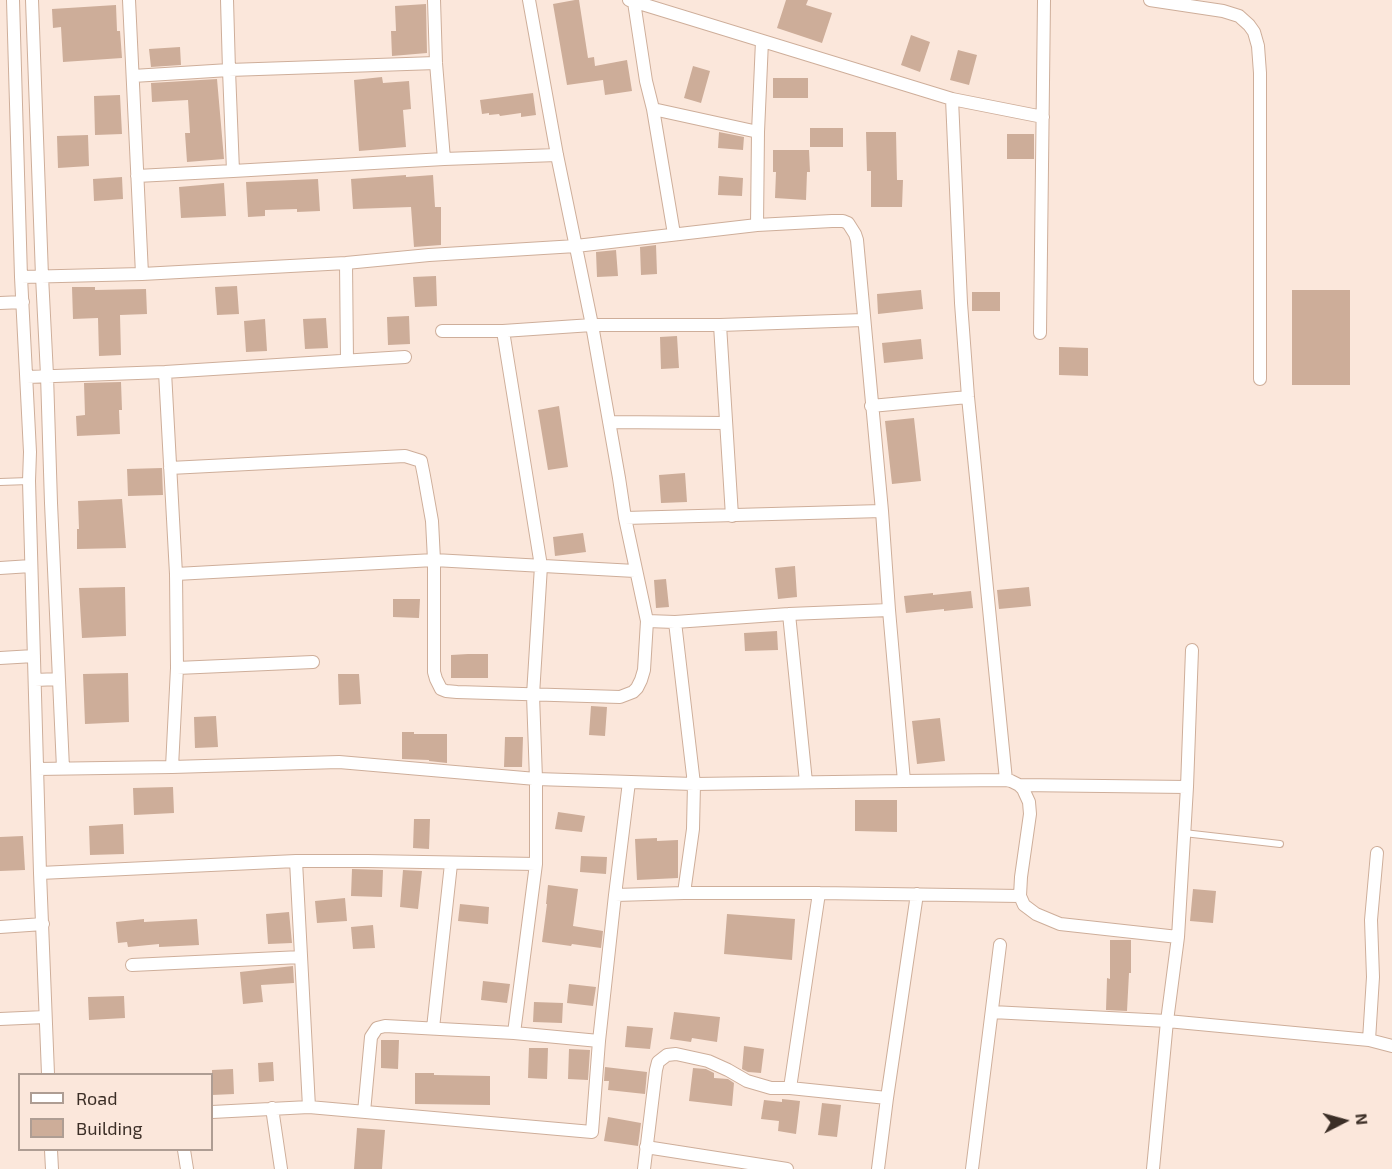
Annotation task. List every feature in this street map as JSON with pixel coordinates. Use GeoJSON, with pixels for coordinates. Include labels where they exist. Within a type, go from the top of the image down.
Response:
{"type":"FeatureCollection","features":[{"type":"Feature","properties":{"kind":"street"},"geometry":{"type":"LineString","coordinates":[[13,0],[21,277],[30,452],[31,566],[48,1073]]}},
{"type":"Feature","properties":{"kind":"street"},"geometry":{"type":"LineString","coordinates":[[32,0],[63,768]]}},
{"type":"Feature","properties":{"kind":"street"},"geometry":{"type":"LineString","coordinates":[[129,0],[142,274]]}},
{"type":"Feature","properties":{"kind":"street"},"geometry":{"type":"LineString","coordinates":[[227,0],[233,171]]}},
{"type":"Feature","properties":{"kind":"street"},"geometry":{"type":"LineString","coordinates":[[434,0],[436,63],[444,159]]}},
{"type":"Feature","properties":{"kind":"street"},"geometry":{"type":"LineString","coordinates":[[171,468],[405,456],[421,461],[432,521],[434,672],[441,688],[457,692],[620,697],[633,692],[644,670],[647,621],[635,571],[592,325],[557,155],[529,0]]}},
{"type":"Feature","properties":{"kind":"street"},"geometry":{"type":"LineString","coordinates":[[1040,333],[1044,0]]}},
{"type":"Feature","properties":{"kind":"street"},"geometry":{"type":"LineString","coordinates":[[1150,0],[1223,11],[1239,16],[1249,24],[1254,32],[1258,46],[1260,73],[1260,379]]}},
{"type":"Feature","properties":{"kind":"street"},"geometry":{"type":"LineString","coordinates":[[674,234],[632,1],[952,99],[1043,117]]}},
{"type":"Feature","properties":{"kind":"street"},"geometry":{"type":"LineString","coordinates":[[757,225],[762,41]]}},
{"type":"Feature","properties":{"kind":"street"},"geometry":{"type":"LineString","coordinates":[[133,76],[229,70],[436,63]]}},
{"type":"Feature","properties":{"kind":"street"},"geometry":{"type":"LineString","coordinates":[[952,99],[960,291],[968,397],[1006,780]]}},
{"type":"Feature","properties":{"kind":"street"},"geometry":{"type":"LineString","coordinates":[[653,109],[758,132]]}},
{"type":"Feature","properties":{"kind":"street"},"geometry":{"type":"LineString","coordinates":[[137,176],[557,155]]}},
{"type":"Feature","properties":{"kind":"street"},"geometry":{"type":"LineString","coordinates":[[21,277],[142,274],[346,263],[429,255],[576,246],[757,225],[832,221],[848,223],[857,240],[904,781]]}},
{"type":"Feature","properties":{"kind":"street"},"geometry":{"type":"LineString","coordinates":[[346,263],[347,360]]}},
{"type":"Feature","properties":{"kind":"street"},"geometry":{"type":"LineString","coordinates":[[0,303],[23,302]]}},
{"type":"Feature","properties":{"kind":"street"},"geometry":{"type":"LineString","coordinates":[[442,331],[503,331],[592,325],[720,325],[863,320]]}},
{"type":"Feature","properties":{"kind":"street"},"geometry":{"type":"LineString","coordinates":[[720,325],[732,516]]}},
{"type":"Feature","properties":{"kind":"street"},"geometry":{"type":"LineString","coordinates":[[503,331],[541,566],[533,695],[536,864],[514,1033]]}},
{"type":"Feature","properties":{"kind":"street"},"geometry":{"type":"LineString","coordinates":[[27,377],[165,372],[405,357]]}},
{"type":"Feature","properties":{"kind":"street"},"geometry":{"type":"LineString","coordinates":[[165,372],[176,574],[177,668],[172,767]]}},
{"type":"Feature","properties":{"kind":"street"},"geometry":{"type":"LineString","coordinates":[[871,406],[968,397]]}},
{"type":"Feature","properties":{"kind":"street"},"geometry":{"type":"LineString","coordinates":[[609,422],[726,423]]}},
{"type":"Feature","properties":{"kind":"street"},"geometry":{"type":"LineString","coordinates":[[625,518],[882,511]]}},
{"type":"Feature","properties":{"kind":"street"},"geometry":{"type":"LineString","coordinates":[[176,574],[434,560],[635,571]]}},
{"type":"Feature","properties":{"kind":"street"},"geometry":{"type":"LineString","coordinates":[[0,567],[31,566]]}},
{"type":"Feature","properties":{"kind":"street"},"geometry":{"type":"LineString","coordinates":[[647,621],[675,622],[889,610]]}},
{"type":"Feature","properties":{"kind":"street"},"geometry":{"type":"LineString","coordinates":[[789,614],[806,782]]}},
{"type":"Feature","properties":{"kind":"street"},"geometry":{"type":"LineString","coordinates":[[675,622],[694,784],[693,829],[684,893]]}},
{"type":"Feature","properties":{"kind":"street"},"geometry":{"type":"LineString","coordinates":[[1152,1169],[1178,937],[1192,650]]}},
{"type":"Feature","properties":{"kind":"street"},"geometry":{"type":"LineString","coordinates":[[0,658],[34,656]]}},
{"type":"Feature","properties":{"kind":"street"},"geometry":{"type":"LineString","coordinates":[[177,668],[313,662]]}},
{"type":"Feature","properties":{"kind":"street"},"geometry":{"type":"LineString","coordinates":[[35,680],[59,679]]}},
{"type":"Feature","properties":{"kind":"street"},"geometry":{"type":"LineString","coordinates":[[37,769],[339,762],[536,778],[694,784],[1006,780],[1019,785],[1187,787]]}},
{"type":"Feature","properties":{"kind":"street"},"geometry":{"type":"LineString","coordinates":[[213,1112],[309,1107],[592,1132],[599,1041],[629,782]]}},
{"type":"Feature","properties":{"kind":"street"},"geometry":{"type":"LineString","coordinates":[[1019,785],[1027,795],[1030,814],[1021,877],[1020,897],[1024,905],[1048,920],[1060,924],[1178,937]]}},
{"type":"Feature","properties":{"kind":"street"},"geometry":{"type":"LineString","coordinates":[[1369,1040],[1372,977],[1371,920],[1377,854]]}},
{"type":"Feature","properties":{"kind":"street"},"geometry":{"type":"LineString","coordinates":[[40,873],[296,861],[536,864]]}},
{"type":"Feature","properties":{"kind":"street"},"geometry":{"type":"LineString","coordinates":[[296,861],[309,1107]]}},
{"type":"Feature","properties":{"kind":"street"},"geometry":{"type":"LineString","coordinates":[[433,1028],[451,864]]}},
{"type":"Feature","properties":{"kind":"street"},"geometry":{"type":"LineString","coordinates":[[615,896],[684,893],[819,893],[1020,897]]}},
{"type":"Feature","properties":{"kind":"street"},"geometry":{"type":"LineString","coordinates":[[790,1088],[819,893]]}},
{"type":"Feature","properties":{"kind":"street"},"geometry":{"type":"LineString","coordinates":[[878,1169],[886,1098],[917,894]]}},
{"type":"Feature","properties":{"kind":"street"},"geometry":{"type":"LineString","coordinates":[[0,927],[43,924]]}},
{"type":"Feature","properties":{"kind":"street"},"geometry":{"type":"LineString","coordinates":[[972,1169],[1000,945]]}},
{"type":"Feature","properties":{"kind":"street"},"geometry":{"type":"LineString","coordinates":[[132,965],[301,957]]}},
{"type":"Feature","properties":{"kind":"street"},"geometry":{"type":"LineString","coordinates":[[992,1012],[1167,1021],[1369,1040],[1392,1046]]}},
{"type":"Feature","properties":{"kind":"street"},"geometry":{"type":"LineString","coordinates":[[0,1019],[45,1017]]}},
{"type":"Feature","properties":{"kind":"street"},"geometry":{"type":"LineString","coordinates":[[364,1112],[371,1037],[377,1028],[385,1026],[433,1028],[599,1041]]}},
{"type":"Feature","properties":{"kind":"street"},"geometry":{"type":"LineString","coordinates":[[644,1169],[656,1070],[658,1062],[667,1055],[676,1054],[708,1060],[747,1081],[771,1088],[886,1098]]}},
{"type":"Feature","properties":{"kind":"street"},"geometry":{"type":"LineString","coordinates":[[272,1108],[281,1169]]}},
{"type":"Feature","properties":{"kind":"street"},"geometry":{"type":"LineString","coordinates":[[646,1147],[787,1169]]}},
{"type":"Feature","properties":{"kind":"street"},"geometry":{"type":"LineString","coordinates":[[51,1151],[52,1169]]}},
{"type":"Feature","properties":{"kind":"street"},"geometry":{"type":"LineString","coordinates":[[184,1151],[186,1169]]}},
{"type":"Feature","properties":{"kind":"lane"},"geometry":{"type":"LineString","coordinates":[[0,482],[29,481]]}},
{"type":"Feature","properties":{"kind":"lane"},"geometry":{"type":"LineString","coordinates":[[1184,833],[1281,844]]}},
{"type":"Feature","properties":{"kind":"building"},"geometry":{"type":"Polygon","coordinates":[[[579,0],[588,58],[594,57],[595,66],[627,60],[632,91],[605,95],[603,80],[567,85],[553,4],[579,0]]]}},
{"type":"Feature","properties":{"kind":"building"},"geometry":{"type":"Polygon","coordinates":[[[786,0],[808,0],[806,5],[832,13],[822,43],[777,28],[786,0]]]}},
{"type":"Feature","properties":{"kind":"building"},"geometry":{"type":"Polygon","coordinates":[[[426,4],[427,53],[392,56],[391,31],[396,31],[395,6],[426,4]]]}},
{"type":"Feature","properties":{"kind":"building"},"geometry":{"type":"Polygon","coordinates":[[[116,5],[117,31],[120,31],[122,58],[63,62],[61,27],[53,28],[52,9],[116,5]]]}},
{"type":"Feature","properties":{"kind":"building"},"geometry":{"type":"Polygon","coordinates":[[[911,35],[930,42],[920,72],[901,65],[911,35]]]}},
{"type":"Feature","properties":{"kind":"building"},"geometry":{"type":"Polygon","coordinates":[[[180,47],[181,65],[151,67],[149,49],[180,47]]]}},
{"type":"Feature","properties":{"kind":"building"},"geometry":{"type":"Polygon","coordinates":[[[958,50],[977,55],[969,85],[950,80],[958,50]]]}},
{"type":"Feature","properties":{"kind":"building"},"geometry":{"type":"Polygon","coordinates":[[[693,66],[710,71],[701,103],[684,98],[693,66]]]}},
{"type":"Feature","properties":{"kind":"building"},"geometry":{"type":"Polygon","coordinates":[[[382,77],[383,83],[409,81],[411,109],[403,110],[406,147],[359,151],[354,80],[382,77]]]}},
{"type":"Feature","properties":{"kind":"building"},"geometry":{"type":"Polygon","coordinates":[[[773,78],[808,78],[808,98],[773,98],[773,78]]]}},
{"type":"Feature","properties":{"kind":"building"},"geometry":{"type":"Polygon","coordinates":[[[217,79],[224,159],[187,162],[185,133],[190,133],[188,100],[152,102],[151,83],[217,79]]]}},
{"type":"Feature","properties":{"kind":"building"},"geometry":{"type":"Polygon","coordinates":[[[533,93],[536,115],[521,117],[521,113],[500,116],[499,114],[482,114],[480,100],[533,93]]]}},
{"type":"Feature","properties":{"kind":"building"},"geometry":{"type":"Polygon","coordinates":[[[120,95],[122,134],[95,135],[94,96],[120,95]]]}},
{"type":"Feature","properties":{"kind":"building"},"geometry":{"type":"Polygon","coordinates":[[[810,128],[843,128],[843,147],[810,147],[810,128]]]}},
{"type":"Feature","properties":{"kind":"building"},"geometry":{"type":"Polygon","coordinates":[[[719,132],[744,137],[743,150],[718,148],[719,132]]]}},
{"type":"Feature","properties":{"kind":"building"},"geometry":{"type":"Polygon","coordinates":[[[866,132],[896,132],[897,180],[903,180],[902,207],[871,207],[871,171],[867,171],[866,132]]]}},
{"type":"Feature","properties":{"kind":"building"},"geometry":{"type":"Polygon","coordinates":[[[1007,134],[1034,134],[1034,159],[1007,159],[1007,134]]]}},
{"type":"Feature","properties":{"kind":"building"},"geometry":{"type":"Polygon","coordinates":[[[88,135],[89,166],[58,168],[57,136],[88,135]]]}},
{"type":"Feature","properties":{"kind":"building"},"geometry":{"type":"Polygon","coordinates":[[[773,150],[809,150],[810,172],[807,172],[806,200],[775,198],[776,172],[773,172],[773,150]]]}},
{"type":"Feature","properties":{"kind":"building"},"geometry":{"type":"Polygon","coordinates":[[[406,175],[406,177],[433,175],[435,207],[441,207],[441,245],[414,247],[411,207],[353,209],[351,179],[406,175]]]}},
{"type":"Feature","properties":{"kind":"building"},"geometry":{"type":"Polygon","coordinates":[[[719,176],[743,178],[742,196],[718,195],[719,176]]]}},
{"type":"Feature","properties":{"kind":"building"},"geometry":{"type":"Polygon","coordinates":[[[122,177],[123,199],[94,201],[93,179],[122,177]]]}},
{"type":"Feature","properties":{"kind":"building"},"geometry":{"type":"Polygon","coordinates":[[[318,179],[320,211],[265,210],[265,216],[248,217],[246,182],[318,179]]]}},
{"type":"Feature","properties":{"kind":"building"},"geometry":{"type":"Polygon","coordinates":[[[224,183],[226,216],[181,218],[179,187],[224,183]]]}},
{"type":"Feature","properties":{"kind":"building"},"geometry":{"type":"Polygon","coordinates":[[[656,245],[657,274],[641,275],[640,247],[656,245]]]}},
{"type":"Feature","properties":{"kind":"building"},"geometry":{"type":"Polygon","coordinates":[[[616,250],[618,276],[597,277],[596,252],[616,250]]]}},
{"type":"Feature","properties":{"kind":"building"},"geometry":{"type":"Polygon","coordinates":[[[436,276],[437,306],[415,307],[413,277],[436,276]]]}},
{"type":"Feature","properties":{"kind":"building"},"geometry":{"type":"Polygon","coordinates":[[[237,286],[239,314],[217,315],[215,287],[237,286]]]}},
{"type":"Feature","properties":{"kind":"building"},"geometry":{"type":"Polygon","coordinates":[[[72,287],[95,287],[95,290],[146,289],[147,314],[120,315],[121,355],[99,356],[98,318],[73,319],[72,287]]]}},
{"type":"Feature","properties":{"kind":"building"},"geometry":{"type":"Polygon","coordinates":[[[921,290],[923,309],[878,314],[877,294],[921,290]]]}},
{"type":"Feature","properties":{"kind":"building"},"geometry":{"type":"Polygon","coordinates":[[[1292,290],[1350,290],[1350,385],[1292,385],[1292,290]]]}},
{"type":"Feature","properties":{"kind":"building"},"geometry":{"type":"Polygon","coordinates":[[[972,292],[1000,292],[1000,311],[972,311],[972,292]]]}},
{"type":"Feature","properties":{"kind":"building"},"geometry":{"type":"Polygon","coordinates":[[[409,316],[410,344],[388,345],[387,317],[409,316]]]}},
{"type":"Feature","properties":{"kind":"building"},"geometry":{"type":"Polygon","coordinates":[[[326,318],[328,348],[305,349],[303,319],[326,318]]]}},
{"type":"Feature","properties":{"kind":"building"},"geometry":{"type":"Polygon","coordinates":[[[265,319],[267,351],[246,352],[244,321],[265,319]]]}},
{"type":"Feature","properties":{"kind":"building"},"geometry":{"type":"Polygon","coordinates":[[[677,336],[679,368],[661,369],[660,337],[677,336]]]}},
{"type":"Feature","properties":{"kind":"building"},"geometry":{"type":"Polygon","coordinates":[[[921,339],[923,359],[884,363],[882,343],[921,339]]]}},
{"type":"Feature","properties":{"kind":"building"},"geometry":{"type":"Polygon","coordinates":[[[1059,347],[1088,348],[1088,376],[1059,375],[1059,347]]]}},
{"type":"Feature","properties":{"kind":"building"},"geometry":{"type":"Polygon","coordinates":[[[121,382],[120,434],[77,436],[76,416],[85,415],[84,383],[121,382]]]}},
{"type":"Feature","properties":{"kind":"building"},"geometry":{"type":"Polygon","coordinates":[[[559,406],[568,467],[548,470],[538,410],[559,406]]]}},
{"type":"Feature","properties":{"kind":"building"},"geometry":{"type":"Polygon","coordinates":[[[914,418],[921,481],[892,484],[885,421],[914,418]]]}},
{"type":"Feature","properties":{"kind":"building"},"geometry":{"type":"Polygon","coordinates":[[[162,468],[163,495],[128,496],[127,469],[162,468]]]}},
{"type":"Feature","properties":{"kind":"building"},"geometry":{"type":"Polygon","coordinates":[[[685,473],[687,502],[661,503],[659,475],[685,473]]]}},
{"type":"Feature","properties":{"kind":"building"},"geometry":{"type":"Polygon","coordinates":[[[122,499],[126,548],[77,549],[78,501],[122,499]]]}},
{"type":"Feature","properties":{"kind":"building"},"geometry":{"type":"Polygon","coordinates":[[[583,533],[586,552],[555,556],[553,537],[583,533]]]}},
{"type":"Feature","properties":{"kind":"building"},"geometry":{"type":"Polygon","coordinates":[[[795,566],[797,597],[778,599],[775,568],[795,566]]]}},
{"type":"Feature","properties":{"kind":"building"},"geometry":{"type":"Polygon","coordinates":[[[666,579],[669,607],[656,608],[654,580],[666,579]]]}},
{"type":"Feature","properties":{"kind":"building"},"geometry":{"type":"Polygon","coordinates":[[[125,587],[126,636],[82,638],[79,588],[125,587]]]}},
{"type":"Feature","properties":{"kind":"building"},"geometry":{"type":"Polygon","coordinates":[[[1029,587],[1031,606],[999,609],[997,590],[1029,587]]]}},
{"type":"Feature","properties":{"kind":"building"},"geometry":{"type":"Polygon","coordinates":[[[971,591],[973,608],[906,613],[904,596],[971,591]]]}},
{"type":"Feature","properties":{"kind":"building"},"geometry":{"type":"Polygon","coordinates":[[[393,599],[420,599],[419,618],[393,617],[393,599]]]}},
{"type":"Feature","properties":{"kind":"building"},"geometry":{"type":"Polygon","coordinates":[[[777,631],[778,650],[745,651],[744,633],[777,631]]]}},
{"type":"Feature","properties":{"kind":"building"},"geometry":{"type":"Polygon","coordinates":[[[488,654],[488,678],[451,678],[451,655],[488,654]]]}},
{"type":"Feature","properties":{"kind":"building"},"geometry":{"type":"Polygon","coordinates":[[[128,673],[129,722],[85,724],[83,674],[128,673]]]}},
{"type":"Feature","properties":{"kind":"building"},"geometry":{"type":"Polygon","coordinates":[[[338,674],[359,674],[361,704],[339,705],[338,674]]]}},
{"type":"Feature","properties":{"kind":"building"},"geometry":{"type":"Polygon","coordinates":[[[591,706],[607,707],[605,736],[589,735],[591,706]]]}},
{"type":"Feature","properties":{"kind":"building"},"geometry":{"type":"Polygon","coordinates":[[[216,716],[218,747],[195,748],[194,717],[216,716]]]}},
{"type":"Feature","properties":{"kind":"building"},"geometry":{"type":"Polygon","coordinates":[[[940,718],[945,761],[917,764],[912,721],[940,718]]]}},
{"type":"Feature","properties":{"kind":"building"},"geometry":{"type":"Polygon","coordinates":[[[402,732],[447,734],[447,763],[402,759],[402,732]]]}},
{"type":"Feature","properties":{"kind":"building"},"geometry":{"type":"Polygon","coordinates":[[[505,737],[523,737],[522,767],[504,767],[505,737]]]}},
{"type":"Feature","properties":{"kind":"building"},"geometry":{"type":"Polygon","coordinates":[[[173,787],[174,813],[134,815],[133,788],[173,787]]]}},
{"type":"Feature","properties":{"kind":"building"},"geometry":{"type":"Polygon","coordinates":[[[855,800],[897,800],[897,832],[855,831],[855,800]]]}},
{"type":"Feature","properties":{"kind":"building"},"geometry":{"type":"Polygon","coordinates":[[[558,812],[585,816],[582,832],[555,829],[558,812]]]}},
{"type":"Feature","properties":{"kind":"building"},"geometry":{"type":"Polygon","coordinates":[[[414,819],[430,819],[429,849],[413,848],[414,819]]]}},
{"type":"Feature","properties":{"kind":"building"},"geometry":{"type":"Polygon","coordinates":[[[123,824],[124,854],[90,855],[89,826],[123,824]]]}},
{"type":"Feature","properties":{"kind":"building"},"geometry":{"type":"Polygon","coordinates":[[[23,836],[25,870],[0,871],[0,837],[23,836]]]}},
{"type":"Feature","properties":{"kind":"building"},"geometry":{"type":"Polygon","coordinates":[[[657,838],[657,841],[678,840],[678,878],[637,880],[635,839],[657,838]]]}},
{"type":"Feature","properties":{"kind":"building"},"geometry":{"type":"Polygon","coordinates":[[[581,856],[607,857],[606,874],[580,872],[581,856]]]}},
{"type":"Feature","properties":{"kind":"building"},"geometry":{"type":"Polygon","coordinates":[[[352,869],[383,870],[382,897],[351,896],[352,869]]]}},
{"type":"Feature","properties":{"kind":"building"},"geometry":{"type":"Polygon","coordinates":[[[403,870],[422,871],[418,909],[400,907],[403,870]]]}},
{"type":"Feature","properties":{"kind":"building"},"geometry":{"type":"Polygon","coordinates":[[[548,885],[578,889],[573,926],[603,931],[601,948],[542,942],[548,885]]]}},
{"type":"Feature","properties":{"kind":"building"},"geometry":{"type":"Polygon","coordinates":[[[1193,889],[1216,891],[1213,923],[1190,921],[1193,889]]]}},
{"type":"Feature","properties":{"kind":"building"},"geometry":{"type":"Polygon","coordinates":[[[345,898],[347,921],[317,923],[315,901],[345,898]]]}},
{"type":"Feature","properties":{"kind":"building"},"geometry":{"type":"Polygon","coordinates":[[[460,904],[489,907],[488,924],[458,921],[460,904]]]}},
{"type":"Feature","properties":{"kind":"building"},"geometry":{"type":"Polygon","coordinates":[[[289,912],[292,943],[268,944],[266,914],[289,912]]]}},
{"type":"Feature","properties":{"kind":"building"},"geometry":{"type":"Polygon","coordinates":[[[727,914],[795,919],[792,960],[724,954],[727,914]]]}},
{"type":"Feature","properties":{"kind":"building"},"geometry":{"type":"Polygon","coordinates":[[[144,919],[144,922],[197,919],[199,945],[159,947],[159,944],[128,947],[127,942],[118,943],[116,922],[144,919]]]}},
{"type":"Feature","properties":{"kind":"building"},"geometry":{"type":"Polygon","coordinates":[[[373,925],[375,948],[353,949],[351,927],[373,925]]]}},
{"type":"Feature","properties":{"kind":"building"},"geometry":{"type":"Polygon","coordinates":[[[1110,940],[1131,940],[1131,973],[1129,973],[1127,1011],[1106,1010],[1107,978],[1110,979],[1110,940]]]}},
{"type":"Feature","properties":{"kind":"building"},"geometry":{"type":"Polygon","coordinates":[[[293,966],[294,983],[261,985],[263,1002],[243,1004],[240,972],[293,966]]]}},
{"type":"Feature","properties":{"kind":"building"},"geometry":{"type":"Polygon","coordinates":[[[483,981],[510,984],[507,1003],[481,1000],[483,981]]]}},
{"type":"Feature","properties":{"kind":"building"},"geometry":{"type":"Polygon","coordinates":[[[569,984],[596,987],[593,1006],[567,1003],[569,984]]]}},
{"type":"Feature","properties":{"kind":"building"},"geometry":{"type":"Polygon","coordinates":[[[124,996],[125,1018],[89,1020],[88,997],[124,996]]]}},
{"type":"Feature","properties":{"kind":"building"},"geometry":{"type":"Polygon","coordinates":[[[534,1002],[563,1003],[562,1023],[533,1022],[534,1002]]]}},
{"type":"Feature","properties":{"kind":"building"},"geometry":{"type":"Polygon","coordinates":[[[674,1012],[720,1017],[717,1042],[692,1038],[691,1042],[670,1039],[674,1012]]]}},
{"type":"Feature","properties":{"kind":"building"},"geometry":{"type":"Polygon","coordinates":[[[627,1026],[653,1028],[650,1049],[625,1047],[627,1026]]]}},
{"type":"Feature","properties":{"kind":"building"},"geometry":{"type":"Polygon","coordinates":[[[381,1040],[399,1040],[398,1069],[381,1068],[381,1040]]]}},
{"type":"Feature","properties":{"kind":"building"},"geometry":{"type":"Polygon","coordinates":[[[744,1046],[764,1049],[761,1073],[742,1069],[744,1046]]]}},
{"type":"Feature","properties":{"kind":"building"},"geometry":{"type":"Polygon","coordinates":[[[529,1048],[548,1048],[547,1079],[528,1078],[529,1048]]]}},
{"type":"Feature","properties":{"kind":"building"},"geometry":{"type":"Polygon","coordinates":[[[569,1049],[590,1050],[588,1080],[568,1079],[569,1049]]]}},
{"type":"Feature","properties":{"kind":"building"},"geometry":{"type":"Polygon","coordinates":[[[273,1062],[274,1081],[259,1082],[258,1063],[273,1062]]]}},
{"type":"Feature","properties":{"kind":"building"},"geometry":{"type":"Polygon","coordinates":[[[605,1067],[647,1072],[645,1094],[608,1090],[609,1081],[604,1081],[605,1067]]]}},
{"type":"Feature","properties":{"kind":"building"},"geometry":{"type":"Polygon","coordinates":[[[693,1068],[706,1069],[714,1073],[714,1078],[728,1079],[734,1083],[732,1106],[689,1101],[693,1068]]]}},
{"type":"Feature","properties":{"kind":"building"},"geometry":{"type":"Polygon","coordinates":[[[233,1069],[234,1094],[213,1095],[212,1070],[233,1069]]]}},
{"type":"Feature","properties":{"kind":"building"},"geometry":{"type":"Polygon","coordinates":[[[415,1073],[490,1076],[490,1105],[415,1104],[415,1073]]]}},
{"type":"Feature","properties":{"kind":"building"},"geometry":{"type":"Polygon","coordinates":[[[782,1099],[800,1101],[796,1134],[778,1131],[779,1121],[761,1119],[764,1100],[782,1102],[782,1099]]]}},
{"type":"Feature","properties":{"kind":"building"},"geometry":{"type":"Polygon","coordinates":[[[822,1103],[841,1105],[837,1137],[818,1135],[822,1103]]]}},
{"type":"Feature","properties":{"kind":"building"},"geometry":{"type":"Polygon","coordinates":[[[608,1117],[641,1123],[638,1146],[604,1141],[608,1117]]]}},
{"type":"Feature","properties":{"kind":"building"},"geometry":{"type":"Polygon","coordinates":[[[357,1128],[385,1130],[382,1169],[354,1169],[357,1128]]]}}]}
